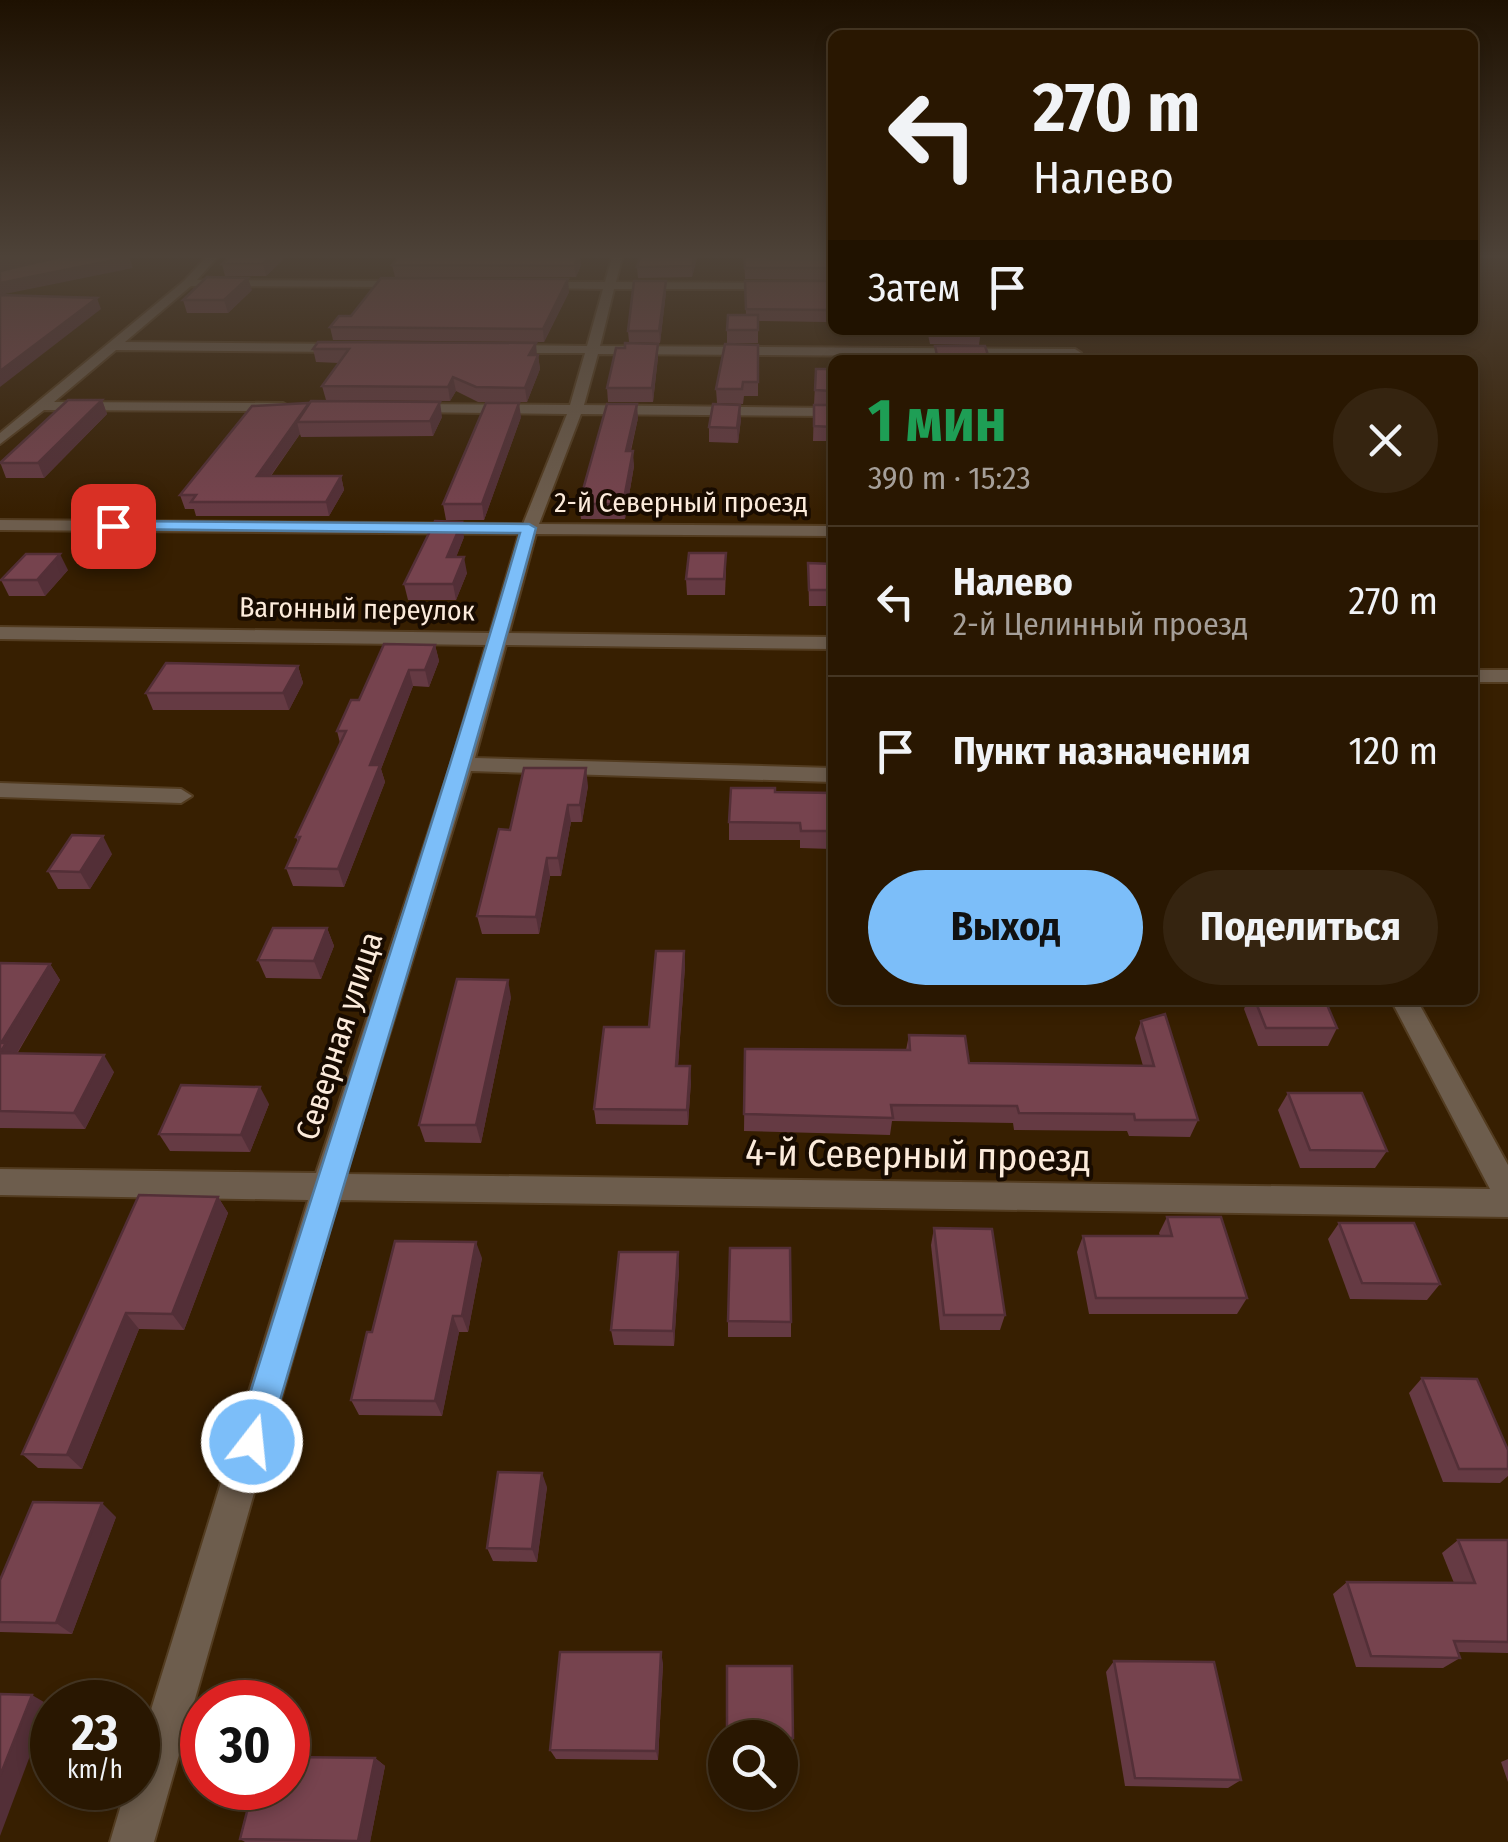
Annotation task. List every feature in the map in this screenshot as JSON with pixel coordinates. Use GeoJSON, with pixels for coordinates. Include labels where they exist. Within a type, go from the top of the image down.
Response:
{"type":"FeatureCollection","features":[{"type":"Feature","properties":{"kind":"street"},"geometry":{"type":"LineString","coordinates":[[0,440],[117,340]]}},
{"type":"Feature","properties":{"kind":"street","name":"Северная улица"},"geometry":{"type":"LineString","coordinates":[[132,1842],[328,1186],[462,764],[529,528],[576,409],[592,340]]}},
{"type":"Feature","properties":{"kind":"street"},"geometry":{"type":"LineString","coordinates":[[110,346],[370,348]]}},
{"type":"Feature","properties":{"kind":"street"},"geometry":{"type":"LineString","coordinates":[[490,349],[1073,352]]}},
{"type":"Feature","properties":{"kind":"street"},"geometry":{"type":"LineString","coordinates":[[40,406],[298,408]]}},
{"type":"Feature","properties":{"kind":"street"},"geometry":{"type":"LineString","coordinates":[[398,408],[828,412]]}},
{"type":"Feature","properties":{"kind":"street","name":"2-й Северный проезд"},"geometry":{"type":"LineString","coordinates":[[0,525],[828,531]]}},
{"type":"Feature","properties":{"kind":"street","name":"Вагонный переулок"},"geometry":{"type":"LineString","coordinates":[[0,633],[828,643]]}},
{"type":"Feature","properties":{"kind":"street"},"geometry":{"type":"LineString","coordinates":[[1478,676],[1508,676]]}},
{"type":"Feature","properties":{"kind":"street"},"geometry":{"type":"LineString","coordinates":[[462,764],[828,775]]}},
{"type":"Feature","properties":{"kind":"street"},"geometry":{"type":"LineString","coordinates":[[0,790],[182,796]]}},
{"type":"Feature","properties":{"kind":"street"},"geometry":{"type":"LineString","coordinates":[[1407,1005],[1508,1194]]}},
{"type":"Feature","properties":{"kind":"street","name":"4-й Северный проезд"},"geometry":{"type":"LineString","coordinates":[[0,1182],[1508,1203]]}},
{"type":"Feature","properties":{"kind":"building"},"geometry":{"type":"Polygon","coordinates":[[[0,340],[41,340],[0,371],[0,340]]]}},
{"type":"Feature","properties":{"kind":"building"},"geometry":{"type":"Polygon","coordinates":[[[318,342],[536,343],[529,355],[538,355],[525,388],[476,387],[453,377],[448,387],[322,386],[349,349],[313,349],[318,342]]]}},
{"type":"Feature","properties":{"kind":"building"},"geometry":{"type":"Polygon","coordinates":[[[625,343],[658,344],[652,388],[607,388],[616,348],[625,348],[625,343]]]}},
{"type":"Feature","properties":{"kind":"building"},"geometry":{"type":"Polygon","coordinates":[[[725,344],[758,345],[758,382],[743,382],[742,389],[716,389],[725,344]]]}},
{"type":"Feature","properties":{"kind":"building"},"geometry":{"type":"Polygon","coordinates":[[[935,346],[985,346],[988,355],[937,355],[935,346]]]}},
{"type":"Feature","properties":{"kind":"building"},"geometry":{"type":"Polygon","coordinates":[[[816,369],[828,369],[828,391],[815,390],[816,369]]]}},
{"type":"Feature","properties":{"kind":"building"},"geometry":{"type":"Polygon","coordinates":[[[68,400],[102,400],[38,463],[0,463],[68,400]]]}},
{"type":"Feature","properties":{"kind":"building"},"geometry":{"type":"Polygon","coordinates":[[[311,401],[440,402],[430,421],[297,422],[311,401]]]}},
{"type":"Feature","properties":{"kind":"building"},"geometry":{"type":"Polygon","coordinates":[[[309,403],[257,476],[341,476],[326,502],[191,502],[196,495],[180,495],[252,406],[309,403]]]}},
{"type":"Feature","properties":{"kind":"building"},"geometry":{"type":"Polygon","coordinates":[[[486,403],[519,403],[482,504],[443,504],[486,403]]]}},
{"type":"Feature","properties":{"kind":"building"},"geometry":{"type":"Polygon","coordinates":[[[607,404],[637,404],[626,451],[633,451],[623,504],[579,504],[607,404]]]}},
{"type":"Feature","properties":{"kind":"building"},"geometry":{"type":"Polygon","coordinates":[[[713,404],[740,405],[737,428],[709,427],[713,404]]]}},
{"type":"Feature","properties":{"kind":"building"},"geometry":{"type":"Polygon","coordinates":[[[814,405],[828,405],[828,427],[814,426],[814,405]]]}},
{"type":"Feature","properties":{"kind":"building"},"geometry":{"type":"Polygon","coordinates":[[[435,521],[462,522],[447,557],[464,557],[453,584],[404,584],[435,521]]]}},
{"type":"Feature","properties":{"kind":"building"},"geometry":{"type":"Polygon","coordinates":[[[689,553],[726,553],[724,579],[686,579],[689,553]]]}},
{"type":"Feature","properties":{"kind":"building"},"geometry":{"type":"Polygon","coordinates":[[[26,554],[60,554],[37,580],[1,580],[26,554]]]}},
{"type":"Feature","properties":{"kind":"building"},"geometry":{"type":"Polygon","coordinates":[[[808,563],[828,564],[828,590],[809,590],[808,563]]]}},
{"type":"Feature","properties":{"kind":"building"},"geometry":{"type":"Polygon","coordinates":[[[384,644],[435,645],[425,670],[409,670],[370,765],[380,765],[338,869],[286,868],[300,837],[296,837],[346,731],[337,731],[351,700],[359,700],[384,644]]]}},
{"type":"Feature","properties":{"kind":"building"},"geometry":{"type":"Polygon","coordinates":[[[166,663],[298,666],[283,693],[146,693],[166,663]]]}},
{"type":"Feature","properties":{"kind":"building"},"geometry":{"type":"Polygon","coordinates":[[[524,768],[586,768],[580,805],[568,805],[558,858],[547,858],[536,917],[477,916],[499,829],[510,830],[524,768]]]}},
{"type":"Feature","properties":{"kind":"building"},"geometry":{"type":"Polygon","coordinates":[[[731,788],[828,793],[828,831],[801,831],[800,823],[729,822],[731,788]]]}},
{"type":"Feature","properties":{"kind":"building"},"geometry":{"type":"Polygon","coordinates":[[[72,835],[103,836],[80,872],[48,871],[72,835]]]}},
{"type":"Feature","properties":{"kind":"building"},"geometry":{"type":"Polygon","coordinates":[[[273,928],[327,928],[314,961],[258,960],[273,928]]]}},
{"type":"Feature","properties":{"kind":"building"},"geometry":{"type":"Polygon","coordinates":[[[656,951],[684,951],[676,1066],[690,1066],[687,1110],[594,1109],[604,1027],[649,1027],[656,951]]]}},
{"type":"Feature","properties":{"kind":"building"},"geometry":{"type":"Polygon","coordinates":[[[0,963],[50,964],[1,1043],[6,1043],[0,1053],[0,963]]]}},
{"type":"Feature","properties":{"kind":"building"},"geometry":{"type":"Polygon","coordinates":[[[457,979],[508,980],[476,1125],[419,1125],[457,979]]]}},
{"type":"Feature","properties":{"kind":"building"},"geometry":{"type":"Polygon","coordinates":[[[1257,1005],[1327,1005],[1337,1028],[1266,1028],[1257,1005]]]}},
{"type":"Feature","properties":{"kind":"building"},"geometry":{"type":"Polygon","coordinates":[[[1165,1014],[1198,1120],[1135,1120],[1134,1114],[1019,1113],[1017,1106],[891,1105],[893,1118],[744,1114],[745,1049],[910,1050],[909,1035],[965,1036],[969,1063],[1154,1066],[1141,1021],[1165,1014]]]}},
{"type":"Feature","properties":{"kind":"building"},"geometry":{"type":"Polygon","coordinates":[[[0,1053],[104,1055],[74,1113],[0,1111],[0,1053]]]}},
{"type":"Feature","properties":{"kind":"building"},"geometry":{"type":"Polygon","coordinates":[[[181,1085],[260,1087],[241,1135],[159,1134],[181,1085]]]}},
{"type":"Feature","properties":{"kind":"building"},"geometry":{"type":"Polygon","coordinates":[[[1288,1093],[1362,1093],[1387,1151],[1310,1150],[1288,1093]]]}},
{"type":"Feature","properties":{"kind":"building"},"geometry":{"type":"Polygon","coordinates":[[[139,1195],[218,1197],[172,1314],[126,1313],[67,1455],[22,1454],[139,1195]]]}},
{"type":"Feature","properties":{"kind":"building"},"geometry":{"type":"Polygon","coordinates":[[[1167,1217],[1221,1217],[1247,1298],[1096,1298],[1083,1236],[1172,1236],[1167,1217]]]}},
{"type":"Feature","properties":{"kind":"building"},"geometry":{"type":"Polygon","coordinates":[[[1339,1223],[1414,1223],[1440,1284],[1362,1283],[1339,1223]]]}},
{"type":"Feature","properties":{"kind":"building"},"geometry":{"type":"Polygon","coordinates":[[[934,1228],[992,1229],[1005,1315],[944,1315],[934,1228]]]}},
{"type":"Feature","properties":{"kind":"building"},"geometry":{"type":"Polygon","coordinates":[[[395,1241],[476,1242],[462,1316],[453,1316],[435,1401],[351,1400],[367,1332],[372,1332],[395,1241]]]}},
{"type":"Feature","properties":{"kind":"building"},"geometry":{"type":"Polygon","coordinates":[[[730,1248],[790,1248],[791,1322],[728,1321],[730,1248]]]}},
{"type":"Feature","properties":{"kind":"building"},"geometry":{"type":"Polygon","coordinates":[[[619,1252],[678,1252],[673,1331],[611,1330],[619,1252]]]}},
{"type":"Feature","properties":{"kind":"building"},"geometry":{"type":"Polygon","coordinates":[[[1422,1378],[1477,1379],[1508,1450],[1508,1469],[1459,1469],[1422,1378]]]}},
{"type":"Feature","properties":{"kind":"building"},"geometry":{"type":"Polygon","coordinates":[[[498,1472],[542,1473],[532,1549],[487,1548],[498,1472]]]}},
{"type":"Feature","properties":{"kind":"building"},"geometry":{"type":"Polygon","coordinates":[[[33,1502],[102,1503],[56,1623],[0,1622],[0,1580],[33,1502]]]}},
{"type":"Feature","properties":{"kind":"building"},"geometry":{"type":"Polygon","coordinates":[[[1458,1540],[1508,1540],[1508,1642],[1454,1641],[1460,1658],[1371,1656],[1347,1582],[1475,1583],[1458,1540]]]}},
{"type":"Feature","properties":{"kind":"building"},"geometry":{"type":"Polygon","coordinates":[[[560,1652],[661,1652],[656,1751],[550,1750],[560,1652]]]}},
{"type":"Feature","properties":{"kind":"building"},"geometry":{"type":"Polygon","coordinates":[[[1114,1661],[1214,1662],[1241,1780],[1135,1778],[1114,1661]]]}},
{"type":"Feature","properties":{"kind":"building"},"geometry":{"type":"Polygon","coordinates":[[[727,1666],[792,1666],[793,1720],[727,1720],[727,1666]]]}},
{"type":"Feature","properties":{"kind":"building"},"geometry":{"type":"Polygon","coordinates":[[[0,1694],[30,1695],[30,1700],[0,1776],[0,1694]]]}},
{"type":"Feature","properties":{"kind":"building"},"geometry":{"type":"Polygon","coordinates":[[[310,1757],[375,1758],[358,1841],[240,1839],[247,1810],[310,1810],[310,1757]]]}},
{"type":"Feature","properties":{"kind":"route"},"geometry":{"type":"LineString","coordinates":[[113,526],[529,528],[462,764],[328,1186],[252,1442]]}}]}
